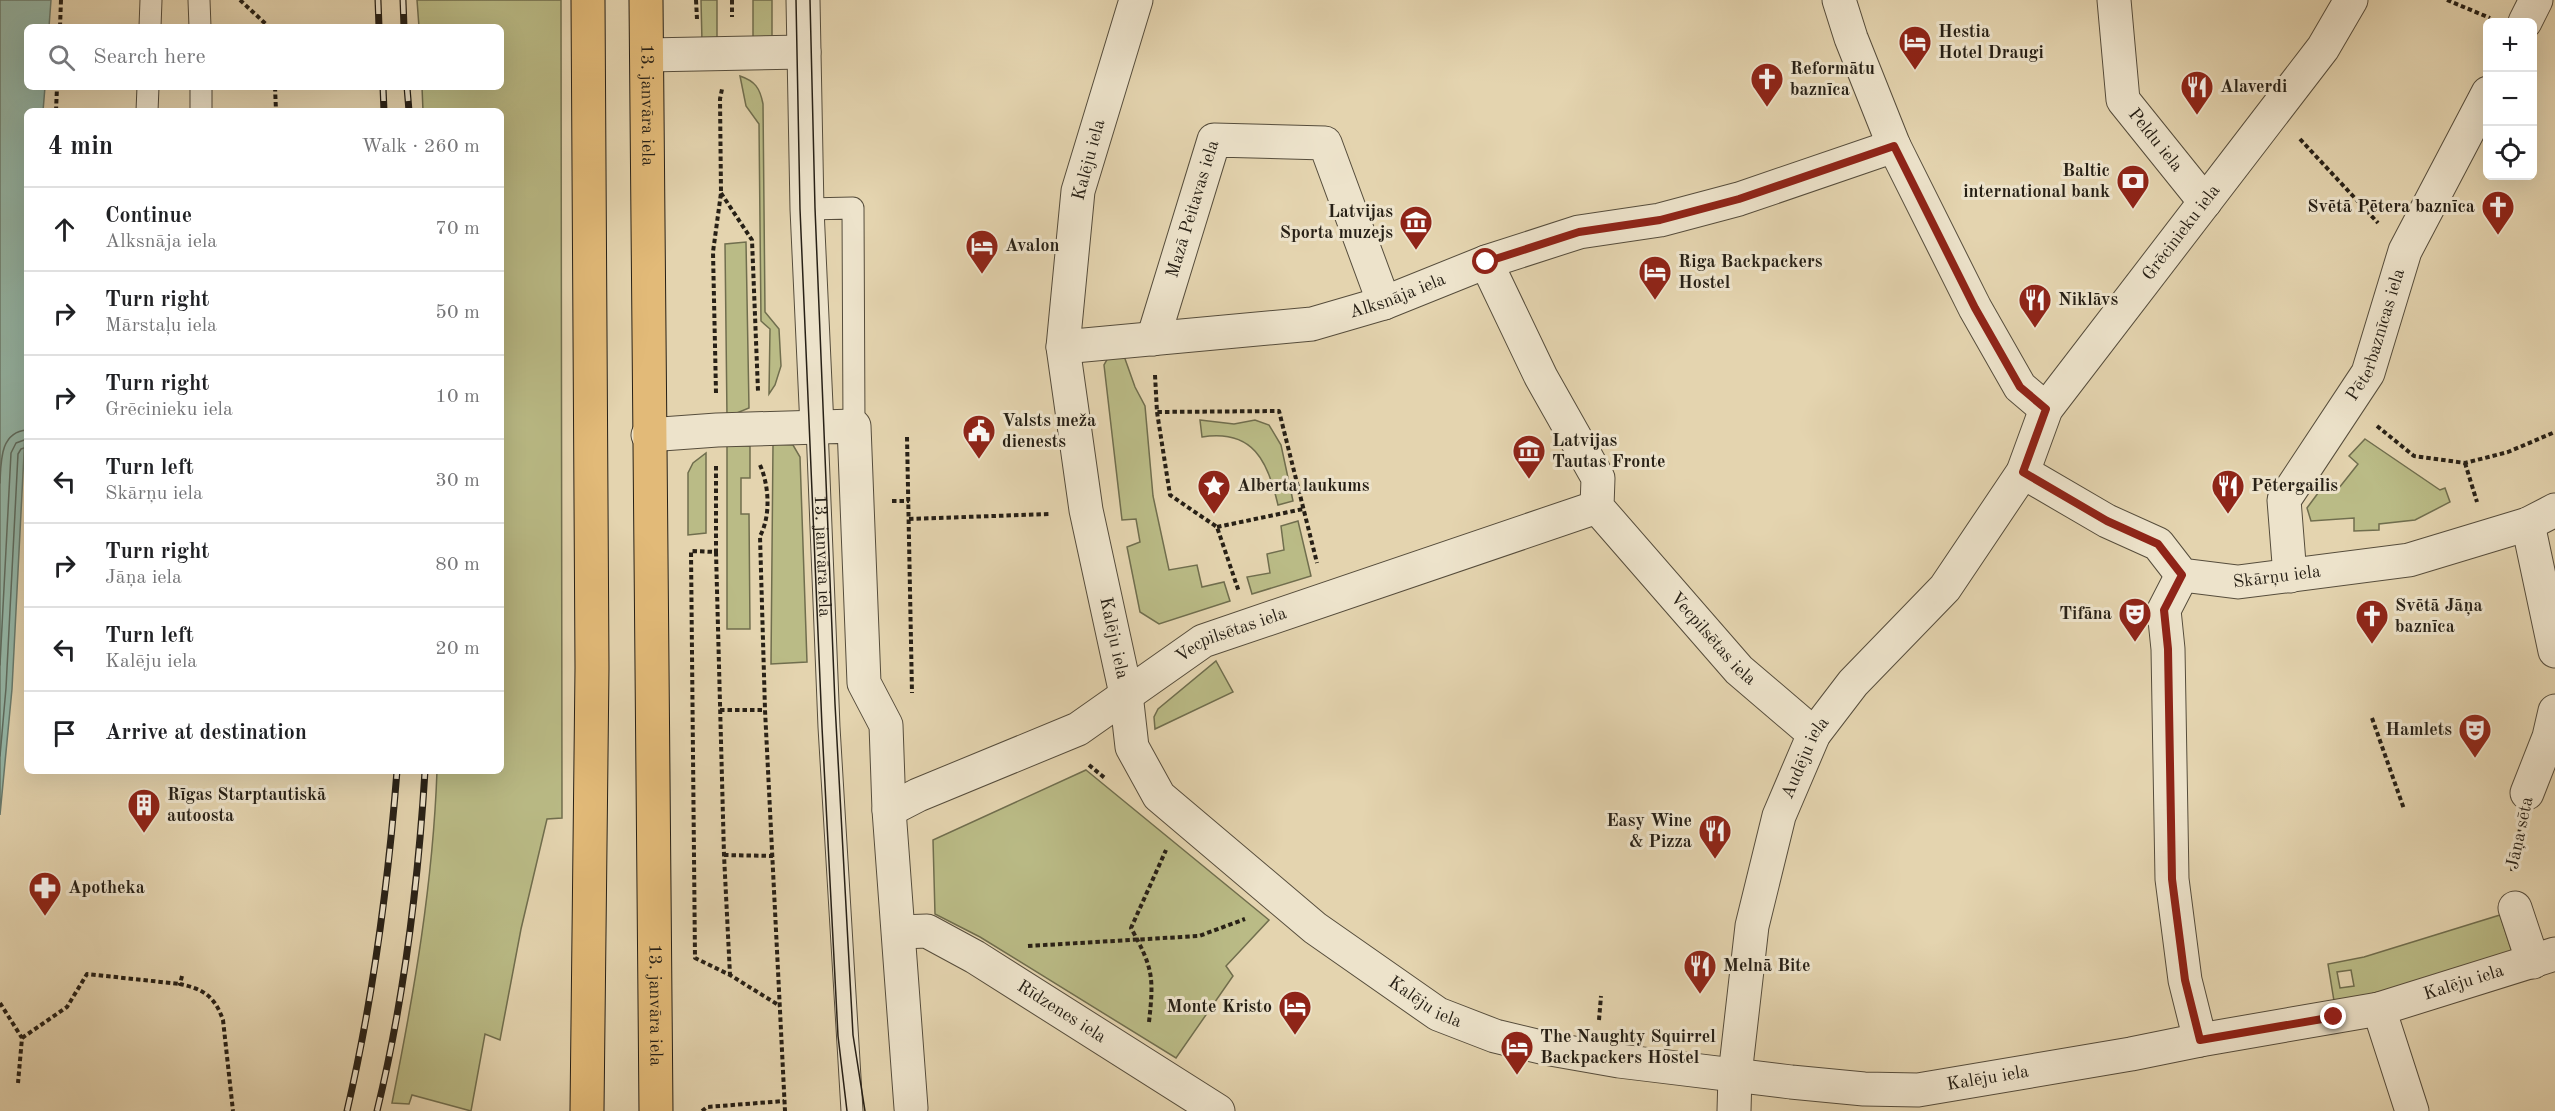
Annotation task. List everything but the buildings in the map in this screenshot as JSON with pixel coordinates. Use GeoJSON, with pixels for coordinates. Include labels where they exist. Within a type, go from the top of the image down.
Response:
{"type":"FeatureCollection","features":[{"type":"Feature","properties":{"kind":"main road"},"geometry":{"type":"LineString","coordinates":[[587,1111],[592,668],[588,0]]}},
{"type":"Feature","properties":{"kind":"main road","name":"13. janvāra iela"},"geometry":{"type":"LineString","coordinates":[[646,0],[648,435],[656,1111]]}},
{"type":"Feature","properties":{"kind":"street","name":"13. janvāra iela"},"geometry":{"type":"LineString","coordinates":[[803,0],[807,209],[817,427]]}},
{"type":"Feature","properties":{"kind":"street","name":"Kalēju iela"},"geometry":{"type":"LineString","coordinates":[[1136,0],[1077,191],[1063,347],[1086,510],[1126,694],[1132,747],[1159,796],[1315,928],[1438,1014],[1495,1036],[1545,1048],[1619,1061],[1864,1089],[1918,1090],[2379,1009],[2544,958]]}},
{"type":"Feature","properties":{"kind":"street"},"geometry":{"type":"LineString","coordinates":[[1839,0],[1851,38],[1894,146],[1975,308],[2020,387],[2046,409]]}},
{"type":"Feature","properties":{"kind":"street","name":"Peldu iela"},"geometry":{"type":"LineString","coordinates":[[2114,0],[2123,100],[2205,202]]}},
{"type":"Feature","properties":{"kind":"street","name":"Grēcinieku iela"},"geometry":{"type":"LineString","coordinates":[[2023,472],[2046,409],[2323,48],[2351,0]]}},
{"type":"Feature","properties":{"kind":"street"},"geometry":{"type":"LineString","coordinates":[[2527,18],[2536,0]]}},
{"type":"Feature","properties":{"kind":"street"},"geometry":{"type":"LineString","coordinates":[[647,55],[804,52]]}},
{"type":"Feature","properties":{"kind":"street","name":"Pēterbaznīcas iela"},"geometry":{"type":"LineString","coordinates":[[2290,576],[2284,500],[2368,373],[2405,251],[2483,101]]}},
{"type":"Feature","properties":{"kind":"street","name":"Mazā Peitavas iela"},"geometry":{"type":"LineString","coordinates":[[1152,339],[1214,140],[1324,143],[1384,303]]}},
{"type":"Feature","properties":{"kind":"street","name":"Alksnāja iela"},"geometry":{"type":"LineString","coordinates":[[1063,347],[1312,324],[1384,303],[1486,262],[1579,232],[1660,220],[1739,199],[1894,146]]}},
{"type":"Feature","properties":{"kind":"street"},"geometry":{"type":"LineString","coordinates":[[1486,262],[1541,376],[1598,478],[1597,507]]}},
{"type":"Feature","properties":{"kind":"street"},"geometry":{"type":"LineString","coordinates":[[648,435],[759,428],[854,426],[864,683],[886,725],[911,1108]]}},
{"type":"Feature","properties":{"kind":"street"},"geometry":{"type":"LineString","coordinates":[[2023,472],[2107,521],[2158,544],[2182,575],[2164,610],[2168,649],[2175,981],[2200,1040]]}},
{"type":"Feature","properties":{"kind":"street","name":"Audēju iela"},"geometry":{"type":"LineString","coordinates":[[1734,1111],[1735,1075],[1752,926],[1779,816],[1814,734],[1853,683],[1945,588],[2023,472]]}},
{"type":"Feature","properties":{"kind":"street","name":"Vecpilsētas iela"},"geometry":{"type":"LineString","coordinates":[[890,810],[918,795],[1078,729],[1203,641],[1597,507],[1739,670],[1814,734]]}},
{"type":"Feature","properties":{"kind":"street"},"geometry":{"type":"LineString","coordinates":[[2541,517],[2555,651]]}},
{"type":"Feature","properties":{"kind":"street","name":"Skārņu iela"},"geometry":{"type":"LineString","coordinates":[[2182,575],[2238,582],[2409,560],[2541,517]]}},
{"type":"Feature","properties":{"kind":"street","name":"Jāņa sēta"},"geometry":{"type":"LineString","coordinates":[[2528,793],[2555,711]]}},
{"type":"Feature","properties":{"kind":"street"},"geometry":{"type":"LineString","coordinates":[[2513,893],[2544,958]]}},
{"type":"Feature","properties":{"kind":"street","name":"Rīdzenes iela"},"geometry":{"type":"LineString","coordinates":[[900,932],[927,931],[975,957],[1218,1111]]}},
{"type":"Feature","properties":{"kind":"street"},"geometry":{"type":"LineString","coordinates":[[2379,1009],[2412,1111]]}},
{"type":"Feature","properties":{"kind":"lane"},"geometry":{"type":"LineString","coordinates":[[150,24],[151,0]]}},
{"type":"Feature","properties":{"kind":"lane"},"geometry":{"type":"LineString","coordinates":[[199,0],[200,24]]}},
{"type":"Feature","properties":{"kind":"lane"},"geometry":{"type":"LineString","coordinates":[[147,108],[148,90]]}},
{"type":"Feature","properties":{"kind":"lane"},"geometry":{"type":"LineString","coordinates":[[201,90],[201,108]]}},
{"type":"Feature","properties":{"kind":"lane"},"geometry":{"type":"LineString","coordinates":[[807,209],[853,208],[854,426]]}},
{"type":"Feature","properties":{"kind":"lane","name":"13. janvāra iela"},"geometry":{"type":"LineString","coordinates":[[817,427],[830,739],[852,1111]]}},
{"type":"Feature","properties":{"kind":"path"},"geometry":{"type":"LineString","coordinates":[[60,24],[61,0]]}},
{"type":"Feature","properties":{"kind":"path"},"geometry":{"type":"LineString","coordinates":[[240,0],[266,24]]}},
{"type":"Feature","properties":{"kind":"path"},"geometry":{"type":"LineString","coordinates":[[2447,0],[2490,18]]}},
{"type":"Feature","properties":{"kind":"path"},"geometry":{"type":"LineString","coordinates":[[56,108],[57,90]]}},
{"type":"Feature","properties":{"kind":"path"},"geometry":{"type":"LineString","coordinates":[[275,90],[276,108]]}},
{"type":"Feature","properties":{"kind":"path"},"geometry":{"type":"LineString","coordinates":[[720,99],[721,193],[713,252],[717,430],[716,552],[724,855],[730,975]]}},
{"type":"Feature","properties":{"kind":"path"},"geometry":{"type":"LineString","coordinates":[[2275,112],[2405,251]]}},
{"type":"Feature","properties":{"kind":"path"},"geometry":{"type":"LineString","coordinates":[[721,193],[752,240],[759,463],[766,479],[766,525],[760,536],[765,710],[785,1111]]}},
{"type":"Feature","properties":{"kind":"path"},"geometry":{"type":"LineString","coordinates":[[1155,388],[1170,495],[1217,527],[1251,624]]}},
{"type":"Feature","properties":{"kind":"path"},"geometry":{"type":"LineString","coordinates":[[2348,404],[2414,456],[2466,463],[2508,452],[2555,432]]}},
{"type":"Feature","properties":{"kind":"path"},"geometry":{"type":"LineString","coordinates":[[1157,412],[1279,411],[1328,598]]}},
{"type":"Feature","properties":{"kind":"path"},"geometry":{"type":"LineString","coordinates":[[908,436],[912,697]]}},
{"type":"Feature","properties":{"kind":"path"},"geometry":{"type":"LineString","coordinates":[[1217,527],[1303,509]]}},
{"type":"Feature","properties":{"kind":"path"},"geometry":{"type":"LineString","coordinates":[[909,519],[1059,514]]}},
{"type":"Feature","properties":{"kind":"path"},"geometry":{"type":"LineString","coordinates":[[716,552],[691,551],[695,958],[730,975],[780,1006]]}},
{"type":"Feature","properties":{"kind":"path"},"geometry":{"type":"LineString","coordinates":[[720,710],[765,710]]}},
{"type":"Feature","properties":{"kind":"path"},"geometry":{"type":"LineString","coordinates":[[2372,718],[2404,809]]}},
{"type":"Feature","properties":{"kind":"path"},"geometry":{"type":"LineString","coordinates":[[1087,764],[1113,785]]}},
{"type":"Feature","properties":{"kind":"path","name":"Jāņa sēta"},"geometry":{"type":"LineString","coordinates":[[2513,893],[2528,793]]}},
{"type":"Feature","properties":{"kind":"path"},"geometry":{"type":"LineString","coordinates":[[1149,1067],[1144,1048],[1152,994],[1151,969],[1131,928],[1171,840]]}},
{"type":"Feature","properties":{"kind":"path"},"geometry":{"type":"LineString","coordinates":[[724,855],[773,856]]}},
{"type":"Feature","properties":{"kind":"path"},"geometry":{"type":"LineString","coordinates":[[975,957],[981,951],[997,948],[1199,936],[1261,913],[1295,911]]}},
{"type":"Feature","properties":{"kind":"path"},"geometry":{"type":"LineString","coordinates":[[22,1038],[67,1007],[87,974],[180,984],[207,993],[218,1006],[223,1020],[233,1111]]}},
{"type":"Feature","properties":{"kind":"path"},"geometry":{"type":"LineString","coordinates":[[180,984],[182,976]]}},
{"type":"Feature","properties":{"kind":"path"},"geometry":{"type":"LineString","coordinates":[[0,1003],[22,1038],[18,1083]]}},
{"type":"Feature","properties":{"kind":"path"},"geometry":{"type":"LineString","coordinates":[[702,1111],[707,1107],[784,1101]]}},
{"type":"Feature","properties":{"kind":"green space"},"geometry":{"type":"Polygon","coordinates":[[[417,0],[561,0],[562,818],[547,819],[521,929],[500,1040],[485,1034],[471,1111],[412,1095],[409,1104],[392,1103],[408,1021],[427,897],[437,774],[504,774],[504,108],[423,108],[422,90],[504,90],[504,24],[419,24],[417,0]]]}},
{"type":"Feature","properties":{"kind":"green space"},"geometry":{"type":"Polygon","coordinates":[[[701,0],[717,0],[717,42],[702,42],[701,0]]]}},
{"type":"Feature","properties":{"kind":"green space"},"geometry":{"type":"Polygon","coordinates":[[[753,0],[772,0],[772,38],[753,39],[753,0]]]}},
{"type":"Feature","properties":{"kind":"green space"},"geometry":{"type":"Polygon","coordinates":[[[740,76],[750,80],[756,86],[763,104],[765,312],[779,329],[781,366],[775,385],[769,394],[770,329],[761,321],[759,124],[746,106],[740,76]]]}},
{"type":"Feature","properties":{"kind":"green space"},"geometry":{"type":"Polygon","coordinates":[[[746,242],[749,408],[727,417],[725,244],[746,242]]]}},
{"type":"Feature","properties":{"kind":"green space"},"geometry":{"type":"Polygon","coordinates":[[[1124,356],[1135,387],[1145,406],[1153,496],[1169,570],[1197,565],[1202,587],[1224,582],[1230,601],[1159,624],[1140,612],[1127,547],[1140,542],[1136,519],[1122,520],[1104,365],[1108,358],[1124,356]]]}},
{"type":"Feature","properties":{"kind":"green space"},"geometry":{"type":"Polygon","coordinates":[[[1200,420],[1234,424],[1255,420],[1269,425],[1281,445],[1293,501],[1278,505],[1263,462],[1246,443],[1234,438],[1202,437],[1200,420]]]}},
{"type":"Feature","properties":{"kind":"green space"},"geometry":{"type":"Polygon","coordinates":[[[2365,439],[2440,490],[2445,488],[2450,502],[2415,520],[2379,524],[2379,530],[2354,531],[2354,518],[2311,521],[2307,508],[2324,485],[2335,493],[2358,464],[2349,456],[2365,439]]]}},
{"type":"Feature","properties":{"kind":"green space"},"geometry":{"type":"Polygon","coordinates":[[[773,444],[793,445],[800,457],[807,662],[771,664],[773,444]]]}},
{"type":"Feature","properties":{"kind":"green space"},"geometry":{"type":"Polygon","coordinates":[[[727,445],[750,446],[750,478],[741,478],[741,514],[749,514],[750,629],[727,629],[727,445]]]}},
{"type":"Feature","properties":{"kind":"green space"},"geometry":{"type":"Polygon","coordinates":[[[706,453],[706,533],[688,535],[688,473],[693,463],[706,453]]]}},
{"type":"Feature","properties":{"kind":"green space"},"geometry":{"type":"Polygon","coordinates":[[[1298,521],[1311,576],[1252,594],[1247,577],[1270,573],[1267,554],[1284,550],[1281,526],[1298,521]]]}},
{"type":"Feature","properties":{"kind":"green space"},"geometry":{"type":"Polygon","coordinates":[[[1216,661],[1233,692],[1155,729],[1154,717],[1158,709],[1216,661]]]}},
{"type":"Feature","properties":{"kind":"green space"},"geometry":{"type":"Polygon","coordinates":[[[1086,770],[1269,920],[1226,966],[1233,976],[1176,1058],[980,937],[935,914],[933,840],[1086,770]]]}},
{"type":"Feature","properties":{"kind":"green space"},"geometry":{"type":"Polygon","coordinates":[[[2500,915],[2513,955],[2378,993],[2334,1001],[2328,964],[2364,957],[2500,915]],[[2351,970],[2337,972],[2340,988],[2354,986],[2351,970]]]}},
{"type":"Feature","properties":{"kind":"water"},"geometry":{"type":"Polygon","coordinates":[[[0,0],[51,0],[49,24],[24,24],[24,90],[45,90],[43,108],[24,108],[24,454],[12,689],[0,815],[0,0]]]}},
{"type":"Feature","properties":{"kind":"tram line"},"geometry":{"type":"LineString","coordinates":[[796,0],[800,209],[822,727],[838,1036],[847,1111]]}},
{"type":"Feature","properties":{"kind":"tram line"},"geometry":{"type":"LineString","coordinates":[[810,0],[815,208],[835,704],[853,1035],[865,1111]]}},
{"type":"Feature","properties":{"kind":"railway"},"geometry":{"type":"LineString","coordinates":[[378,0],[379,24]]}},
{"type":"Feature","properties":{"kind":"railway"},"geometry":{"type":"LineString","coordinates":[[403,0],[404,24]]}},
{"type":"Feature","properties":{"kind":"railway"},"geometry":{"type":"LineString","coordinates":[[383,90],[384,108]]}},
{"type":"Feature","properties":{"kind":"railway"},"geometry":{"type":"LineString","coordinates":[[407,90],[409,108]]}},
{"type":"Feature","properties":{"kind":"railway"},"geometry":{"type":"LineString","coordinates":[[347,1111],[365,1027],[378,942],[397,774]]}},
{"type":"Feature","properties":{"kind":"railway"},"geometry":{"type":"LineString","coordinates":[[377,1111],[402,985],[418,857],[425,774]]}},
{"type":"Feature","properties":{"kind":"place","name":"Hestia Hotel Draugi"},"geometry":{"type":"Point","coordinates":[1915,71]}},
{"type":"Feature","properties":{"kind":"place","name":"Reformātu baznīca"},"geometry":{"type":"Point","coordinates":[1767,108]}},
{"type":"Feature","properties":{"kind":"place","name":"Alaverdi"},"geometry":{"type":"Point","coordinates":[2197,116]}},
{"type":"Feature","properties":{"kind":"place","name":"Baltic international bank"},"geometry":{"type":"Point","coordinates":[2133,210]}},
{"type":"Feature","properties":{"kind":"place","name":"Svētā Pētera baznīca"},"geometry":{"type":"Point","coordinates":[2498,236]}},
{"type":"Feature","properties":{"kind":"place","name":"Latvijas Sporta muzejs"},"geometry":{"type":"Point","coordinates":[1416,251]}},
{"type":"Feature","properties":{"kind":"place","name":"Avalon"},"geometry":{"type":"Point","coordinates":[982,275]}},
{"type":"Feature","properties":{"kind":"place","name":"Riga Backpackers Hostel"},"geometry":{"type":"Point","coordinates":[1655,301]}},
{"type":"Feature","properties":{"kind":"place","name":"Niklāvs"},"geometry":{"type":"Point","coordinates":[2035,329]}},
{"type":"Feature","properties":{"kind":"place","name":"Valsts meža dienests"},"geometry":{"type":"Point","coordinates":[979,460]}},
{"type":"Feature","properties":{"kind":"place","name":"Latvijas Tautas Fronte"},"geometry":{"type":"Point","coordinates":[1529,480]}},
{"type":"Feature","properties":{"kind":"place","name":"Alberta laukums"},"geometry":{"type":"Point","coordinates":[1214,515]}},
{"type":"Feature","properties":{"kind":"place","name":"Pētergailis"},"geometry":{"type":"Point","coordinates":[2228,515]}},
{"type":"Feature","properties":{"kind":"place","name":"Tifāna"},"geometry":{"type":"Point","coordinates":[2135,643]}},
{"type":"Feature","properties":{"kind":"place","name":"Svētā Jāņa baznīca"},"geometry":{"type":"Point","coordinates":[2372,645]}},
{"type":"Feature","properties":{"kind":"place","name":"Hamlets"},"geometry":{"type":"Point","coordinates":[2475,759]}},
{"type":"Feature","properties":{"kind":"place","name":"Rīgas Starptautiskā autoosta"},"geometry":{"type":"Point","coordinates":[144,834]}},
{"type":"Feature","properties":{"kind":"place","name":"Easy Wine & Pizza"},"geometry":{"type":"Point","coordinates":[1715,860]}},
{"type":"Feature","properties":{"kind":"place","name":"Apotheka"},"geometry":{"type":"Point","coordinates":[45,917]}},
{"type":"Feature","properties":{"kind":"place","name":"Melnā Bite"},"geometry":{"type":"Point","coordinates":[1700,995]}},
{"type":"Feature","properties":{"kind":"place","name":"Monte Kristo"},"geometry":{"type":"Point","coordinates":[1295,1036]}},
{"type":"Feature","properties":{"kind":"place","name":"The Naughty Squirrel Backpackers Hostel"},"geometry":{"type":"Point","coordinates":[1517,1076]}},
{"type":"Feature","properties":{"kind":"route"},"geometry":{"type":"LineString","coordinates":[[1486,262],[1579,232],[1660,220],[1739,199],[1894,146],[1975,308],[2020,387],[2046,409],[2023,472],[2107,521],[2158,544],[2182,575],[2164,610],[2168,649],[2172,879],[2185,980],[2200,1040],[2334,1017]]}}]}
